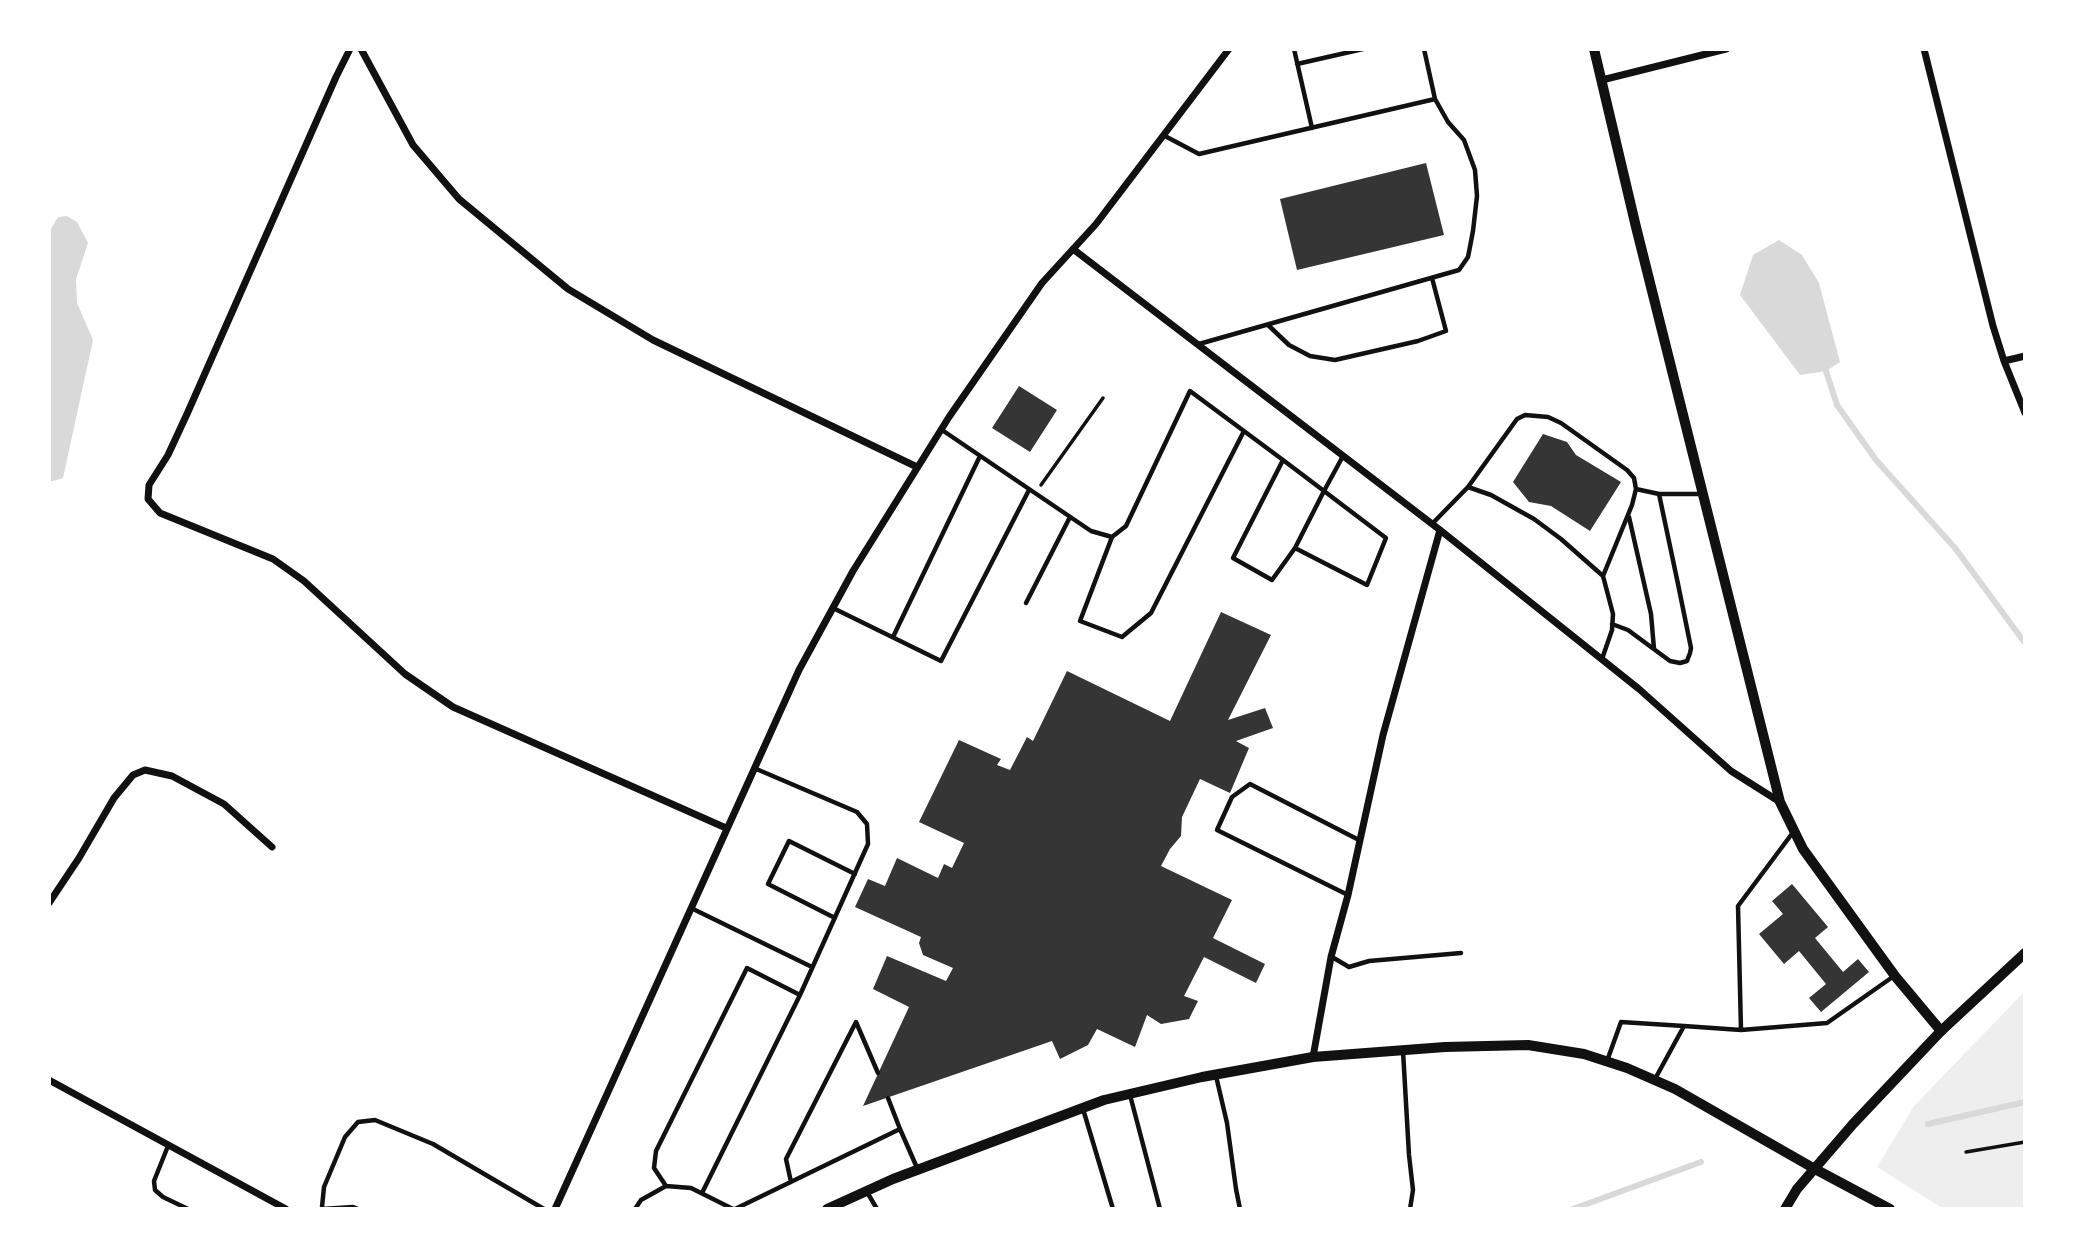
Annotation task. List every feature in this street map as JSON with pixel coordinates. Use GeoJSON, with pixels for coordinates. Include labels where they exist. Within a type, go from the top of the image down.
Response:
{"type":"FeatureCollection","features":[{"type":"Feature","properties":{"kind":"main road"},"geometry":{"type":"LineString","coordinates":[[1785,1209],[1797,1189],[1853,1124],[1941,1031],[2025,953]]}},
{"type":"Feature","properties":{"kind":"street"},"geometry":{"type":"LineString","coordinates":[[350,49],[187,414],[168,455],[149,485],[148,499],[160,513],[168,517],[273,559],[304,581],[405,674],[453,707],[726,828]]}},
{"type":"Feature","properties":{"kind":"street"},"geometry":{"type":"LineString","coordinates":[[361,49],[413,145],[459,199],[568,289],[653,340],[917,467]]}},
{"type":"Feature","properties":{"kind":"street"},"geometry":{"type":"LineString","coordinates":[[555,1209],[799,670],[852,571],[941,430],[1042,283],[1096,224],[1229,49]]}},
{"type":"Feature","properties":{"kind":"street"},"geometry":{"type":"LineString","coordinates":[[1594,49],[1780,802],[1803,849],[1895,976],[1941,1031]]}},
{"type":"Feature","properties":{"kind":"street"},"geometry":{"type":"LineString","coordinates":[[1602,80],[1726,49]]}},
{"type":"Feature","properties":{"kind":"street"},"geometry":{"type":"LineString","coordinates":[[1924,49],[1993,326],[2025,413]]}},
{"type":"Feature","properties":{"kind":"street"},"geometry":{"type":"LineString","coordinates":[[1073,249],[1440,530],[1639,690],[1731,771],[1780,802]]}},
{"type":"Feature","properties":{"kind":"street"},"geometry":{"type":"LineString","coordinates":[[2004,361],[2025,356]]}},
{"type":"Feature","properties":{"kind":"street"},"geometry":{"type":"LineString","coordinates":[[1313,1056],[1331,957],[1348,895],[1383,735],[1440,530]]}},
{"type":"Feature","properties":{"kind":"street"},"geometry":{"type":"LineString","coordinates":[[49,903],[114,798],[133,775],[145,770],[172,776],[224,804],[272,847]]}},
{"type":"Feature","properties":{"kind":"street"},"geometry":{"type":"LineString","coordinates":[[827,1209],[918,1170],[1104,1100],[1129,1094],[1313,1056],[1528,1045],[1584,1054],[1675,1089],[1890,1209]]}},
{"type":"Feature","properties":{"kind":"street"},"geometry":{"type":"LineString","coordinates":[[49,1080],[281,1208]]}},
{"type":"Feature","properties":{"kind":"lane"},"geometry":{"type":"LineString","coordinates":[[1294,49],[1311,128]]}},
{"type":"Feature","properties":{"kind":"lane"},"geometry":{"type":"LineString","coordinates":[[1297,64],[1363,49]]}},
{"type":"Feature","properties":{"kind":"lane"},"geometry":{"type":"LineString","coordinates":[[1199,344],[1459,270],[1468,257],[1476,196],[1475,170],[1464,140],[1448,122],[1435,99],[1424,49]]}},
{"type":"Feature","properties":{"kind":"lane"},"geometry":{"type":"LineString","coordinates":[[1163,134],[1199,155],[1435,99]]}},
{"type":"Feature","properties":{"kind":"lane"},"geometry":{"type":"LineString","coordinates":[[1267,325],[1300,351],[1310,356],[1335,360],[1418,341],[1446,331],[1432,278]]}},
{"type":"Feature","properties":{"kind":"lane"},"geometry":{"type":"LineString","coordinates":[[1244,431],[1151,613],[1122,638],[1080,621],[1112,537],[1126,526],[1191,391],[1386,538],[1367,585],[1295,548]]}},
{"type":"Feature","properties":{"kind":"lane"},"geometry":{"type":"LineString","coordinates":[[1431,525],[1468,487],[1517,419],[1525,415],[1548,417],[1627,470],[1634,478],[1636,489],[1603,576]]}},
{"type":"Feature","properties":{"kind":"lane"},"geometry":{"type":"LineString","coordinates":[[941,430],[1091,531],[1112,537]]}},
{"type":"Feature","properties":{"kind":"lane"},"geometry":{"type":"LineString","coordinates":[[893,637],[980,456]]}},
{"type":"Feature","properties":{"kind":"lane"},"geometry":{"type":"LineString","coordinates":[[1283,460],[1233,558],[1272,580],[1295,548],[1343,456]]}},
{"type":"Feature","properties":{"kind":"lane"},"geometry":{"type":"LineString","coordinates":[[1468,487],[1491,495],[1534,519],[1603,576],[1609,596],[1612,624],[1601,660]]}},
{"type":"Feature","properties":{"kind":"lane"},"geometry":{"type":"LineString","coordinates":[[1636,489],[1659,494],[1703,494]]}},
{"type":"Feature","properties":{"kind":"lane"},"geometry":{"type":"LineString","coordinates":[[833,608],[941,661],[1029,490]]}},
{"type":"Feature","properties":{"kind":"lane"},"geometry":{"type":"LineString","coordinates":[[1612,624],[1628,630],[1670,661],[1687,661],[1691,648],[1659,494]]}},
{"type":"Feature","properties":{"kind":"lane"},"geometry":{"type":"LineString","coordinates":[[1628,514],[1651,614],[1654,649]]}},
{"type":"Feature","properties":{"kind":"lane"},"geometry":{"type":"LineString","coordinates":[[1026,603],[1070,517]]}},
{"type":"Feature","properties":{"kind":"lane"},"geometry":{"type":"LineString","coordinates":[[702,1194],[800,995],[868,844],[867,824],[857,812],[754,768]]}},
{"type":"Feature","properties":{"kind":"lane"},"geometry":{"type":"LineString","coordinates":[[1348,895],[1217,830],[1231,797],[1250,784],[1359,840]]}},
{"type":"Feature","properties":{"kind":"lane"},"geometry":{"type":"LineString","coordinates":[[1741,1030],[1738,906],[1794,831]]}},
{"type":"Feature","properties":{"kind":"lane"},"geometry":{"type":"LineString","coordinates":[[835,918],[768,884],[789,841],[855,874]]}},
{"type":"Feature","properties":{"kind":"lane"},"geometry":{"type":"LineString","coordinates":[[691,908],[813,967]]}},
{"type":"Feature","properties":{"kind":"lane"},"geometry":{"type":"LineString","coordinates":[[1331,957],[1349,967],[1369,961],[1461,953]]}},
{"type":"Feature","properties":{"kind":"lane"},"geometry":{"type":"LineString","coordinates":[[666,1186],[654,1168],[656,1151],[747,968],[800,995]]}},
{"type":"Feature","properties":{"kind":"lane"},"geometry":{"type":"LineString","coordinates":[[1607,1061],[1621,1022],[1741,1030],[1827,1023],[1895,976]]}},
{"type":"Feature","properties":{"kind":"lane"},"geometry":{"type":"LineString","coordinates":[[791,1182],[786,1159],[856,1022],[878,1073]]}},
{"type":"Feature","properties":{"kind":"lane"},"geometry":{"type":"LineString","coordinates":[[1655,1080],[1684,1026]]}},
{"type":"Feature","properties":{"kind":"lane"},"geometry":{"type":"LineString","coordinates":[[1403,1050],[1413,1191],[1410,1209]]}},
{"type":"Feature","properties":{"kind":"lane"},"geometry":{"type":"LineString","coordinates":[[1216,1075],[1227,1124],[1240,1209]]}},
{"type":"Feature","properties":{"kind":"lane"},"geometry":{"type":"LineString","coordinates":[[1129,1094],[1160,1209]]}},
{"type":"Feature","properties":{"kind":"lane"},"geometry":{"type":"LineString","coordinates":[[888,1098],[918,1170]]}},
{"type":"Feature","properties":{"kind":"lane"},"geometry":{"type":"LineString","coordinates":[[1083,1108],[1113,1209]]}},
{"type":"Feature","properties":{"kind":"lane"},"geometry":{"type":"LineString","coordinates":[[356,1208],[322,1208],[324,1187],[345,1137],[358,1122],[375,1119],[433,1144],[544,1209]]}},
{"type":"Feature","properties":{"kind":"lane"},"geometry":{"type":"LineString","coordinates":[[635,1209],[641,1200],[666,1186],[691,1188],[734,1209],[900,1129]]}},
{"type":"Feature","properties":{"kind":"lane"},"geometry":{"type":"LineString","coordinates":[[168,1145],[154,1181],[155,1189],[163,1197],[188,1209]]}},
{"type":"Feature","properties":{"kind":"lane"},"geometry":{"type":"LineString","coordinates":[[867,1191],[877,1209]]}},
{"type":"Feature","properties":{"kind":"path"},"geometry":{"type":"LineString","coordinates":[[1035,493],[1103,398]]}},
{"type":"Feature","properties":{"kind":"path"},"geometry":{"type":"LineString","coordinates":[[1966,1152],[2025,1142]]}},
{"type":"Feature","properties":{"kind":"shaded area"},"geometry":{"type":"Polygon","coordinates":[[[67,216],[77,222],[88,243],[76,279],[77,303],[93,340],[63,478],[49,482],[49,232],[58,217],[67,216]]]}},
{"type":"Feature","properties":{"kind":"shaded area"},"geometry":{"type":"Polygon","coordinates":[[[1779,240],[1802,255],[1819,283],[1840,362],[1826,371],[1800,375],[1740,295],[1753,255],[1779,240]]]}},
{"type":"Feature","properties":{"kind":"shaded area"},"geometry":{"type":"Polygon","coordinates":[[[2025,991],[2025,1209],[1944,1209],[1877,1167],[1914,1106],[2025,991]]]}},
{"type":"Feature","properties":{"kind":"building"},"geometry":{"type":"Polygon","coordinates":[[[1426,163],[1444,235],[1297,270],[1280,199],[1426,163]]]}},
{"type":"Feature","properties":{"kind":"building"},"geometry":{"type":"Polygon","coordinates":[[[1019,386],[1057,410],[1030,452],[992,428],[1019,386]]]}},
{"type":"Feature","properties":{"kind":"building"},"geometry":{"type":"Polygon","coordinates":[[[1543,434],[1567,442],[1576,455],[1621,482],[1590,531],[1551,506],[1529,502],[1513,482],[1543,434]]]}},
{"type":"Feature","properties":{"kind":"building"},"geometry":{"type":"Polygon","coordinates":[[[1221,612],[1271,635],[1228,720],[1265,708],[1273,728],[1236,741],[1249,748],[1230,793],[1200,779],[1182,817],[1181,836],[1161,866],[1232,900],[1213,938],[1265,964],[1256,983],[1204,957],[1184,996],[1198,1001],[1189,1019],[1161,1024],[1147,1015],[1135,1047],[1097,1029],[1088,1045],[1060,1059],[1052,1041],[863,1106],[909,1007],[873,989],[887,956],[946,981],[953,968],[923,955],[919,943],[921,937],[855,907],[868,879],[885,886],[897,858],[938,878],[944,864],[952,868],[964,843],[919,822],[959,740],[1001,759],[997,765],[1010,770],[1027,737],[1033,741],[1067,671],[1170,721],[1221,612]]]}},
{"type":"Feature","properties":{"kind":"building"},"geometry":{"type":"Polygon","coordinates":[[[1792,884],[1828,927],[1815,938],[1843,972],[1858,959],[1869,972],[1821,1012],[1809,998],[1826,984],[1799,951],[1784,964],[1759,934],[1783,914],[1772,901],[1792,884]]]}},
{"type":"Feature","properties":{"kind":"waterway"},"geometry":{"type":"LineString","coordinates":[[1826,371],[1837,405],[1876,460],[1955,548],[2025,643]]}},
{"type":"Feature","properties":{"kind":"waterway"},"geometry":{"type":"LineString","coordinates":[[1928,1124],[2025,1102]]}},
{"type":"Feature","properties":{"kind":"waterway"},"geometry":{"type":"LineString","coordinates":[[1573,1209],[1701,1162]]}}]}
